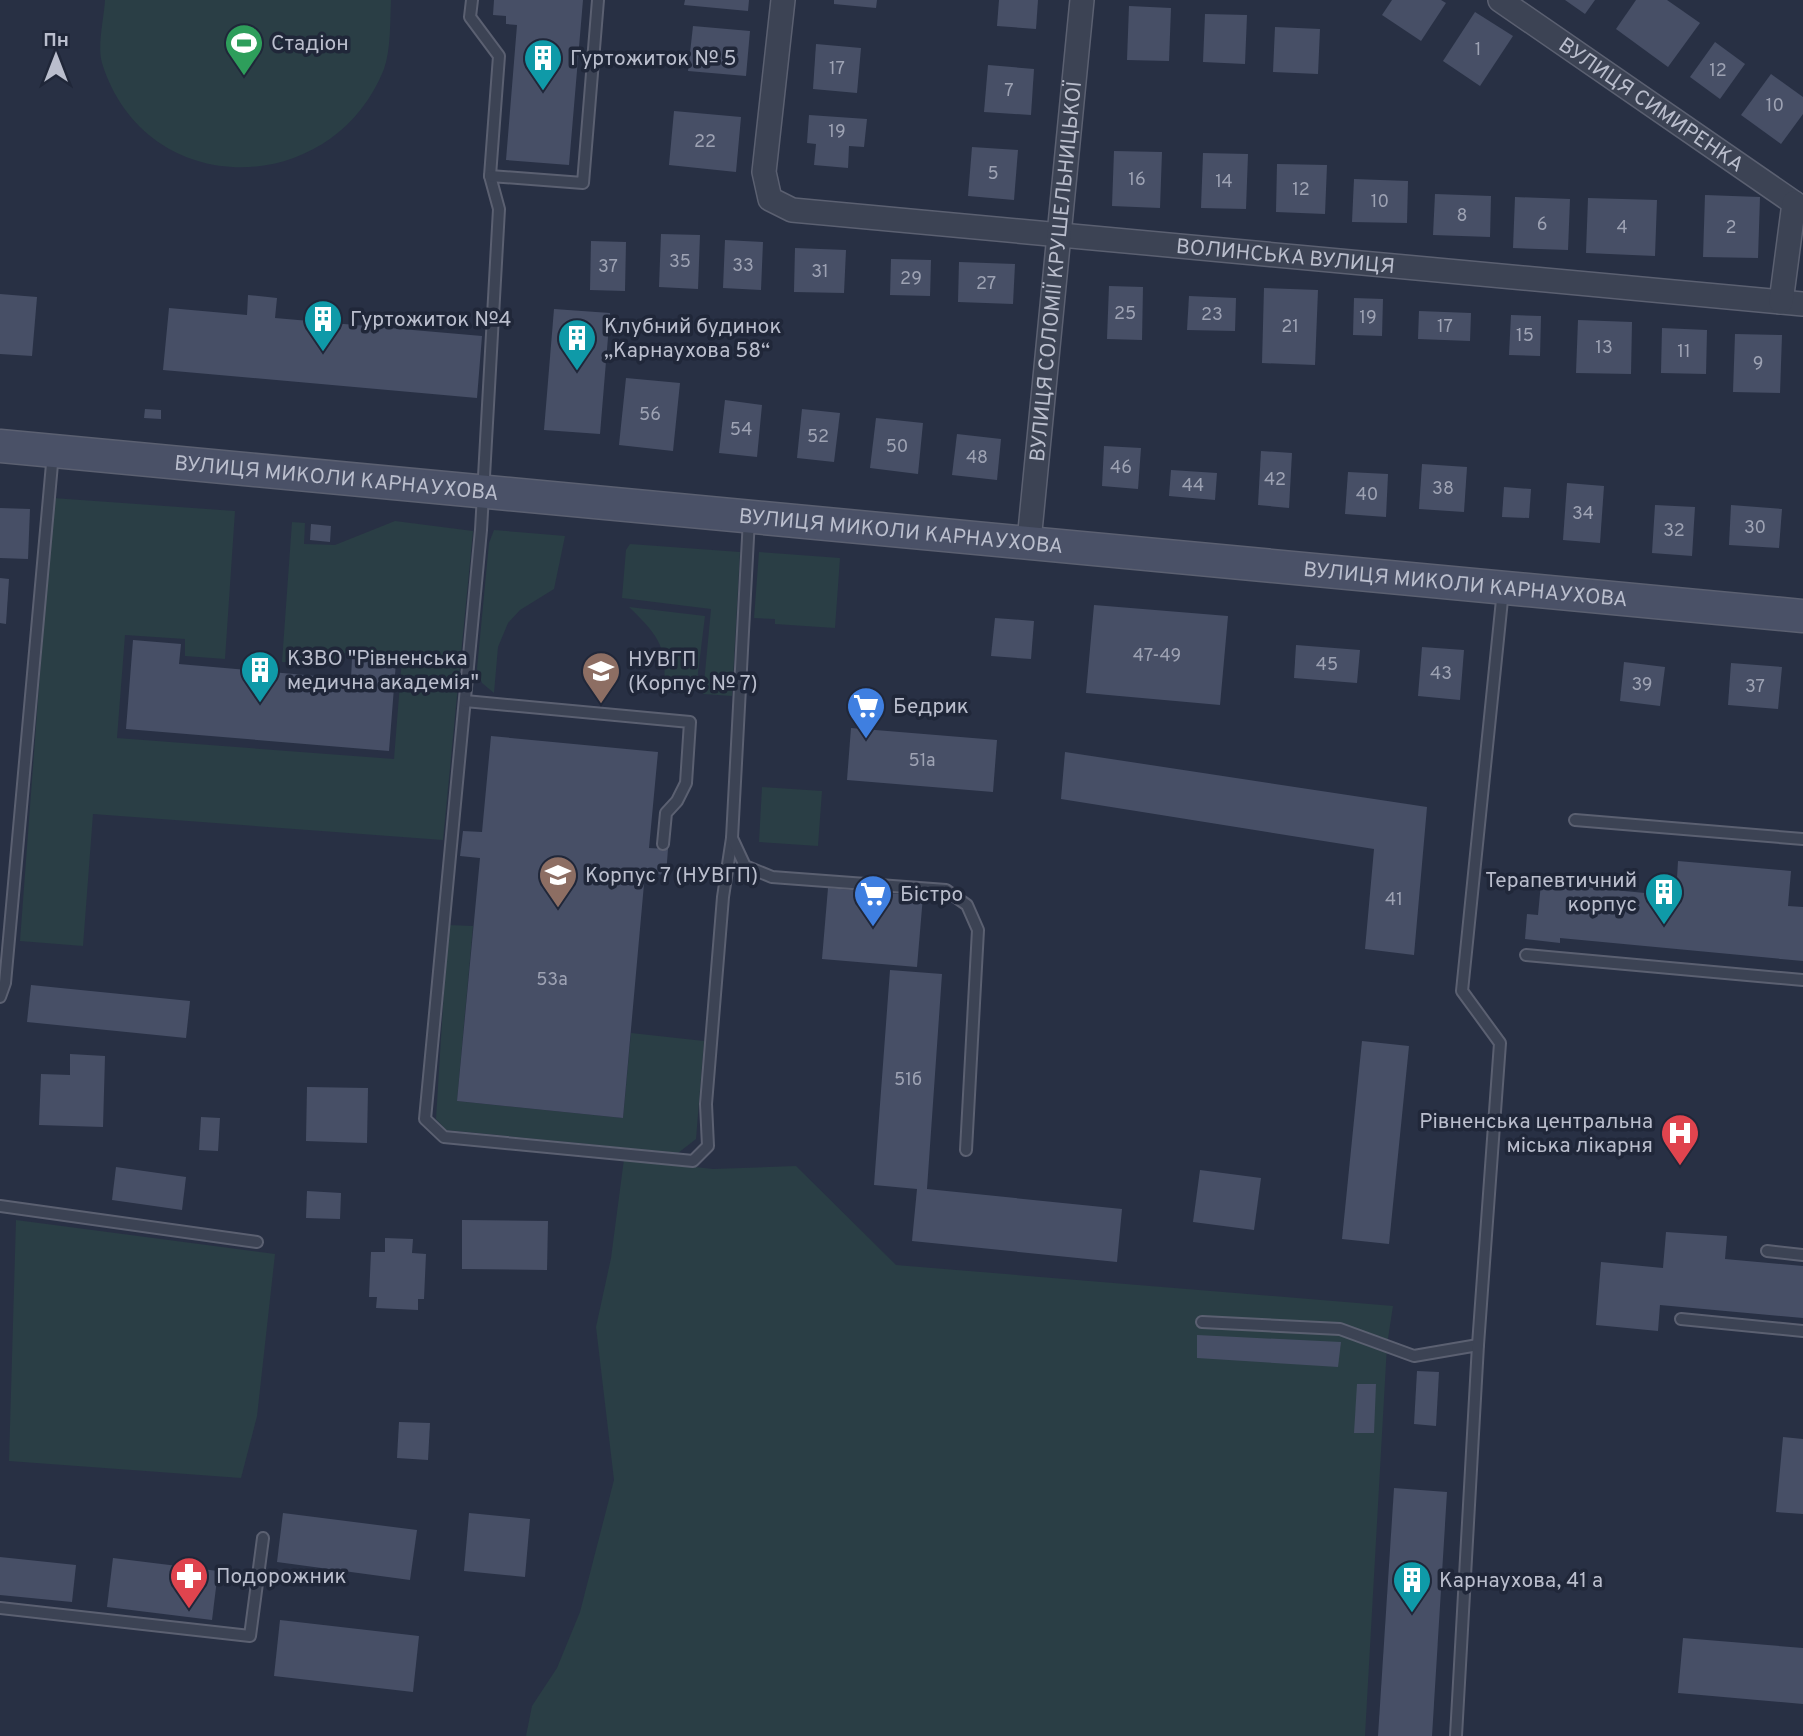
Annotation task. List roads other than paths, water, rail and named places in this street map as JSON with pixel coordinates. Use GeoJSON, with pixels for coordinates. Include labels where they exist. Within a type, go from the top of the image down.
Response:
{"type":"FeatureCollection","features":[{"type":"Feature","properties":{"kind":"main road","name":"ВУЛИЦЯ МИКОЛИ КАРНАУХОВА"},"geometry":{"type":"LineString","coordinates":[[0,446],[1803,616]]}},
{"type":"Feature","properties":{"kind":"street","name":"ВОЛИНСЬКА ВУЛИЦЯ"},"geometry":{"type":"LineString","coordinates":[[783,0],[764,172],[770,199],[792,210],[1792,303]]}},
{"type":"Feature","properties":{"kind":"street","name":"ВУЛИЦЯ СОЛОМІЇ КРУШЕЛЬНИЦЬКОЇ"},"geometry":{"type":"LineString","coordinates":[[1029,541],[1082,0]]}},
{"type":"Feature","properties":{"kind":"street","name":"ВУЛИЦЯ СИМИРЕНКА"},"geometry":{"type":"LineString","coordinates":[[1500,0],[1798,206]]}},
{"type":"Feature","properties":{"kind":"street"},"geometry":{"type":"LineString","coordinates":[[1792,303],[1798,206]]}},
{"type":"Feature","properties":{"kind":"lane"},"geometry":{"type":"LineString","coordinates":[[472,0],[470,17],[499,56],[490,176],[499,209],[491,393],[425,1119],[444,1137],[693,1161],[708,1146],[706,1104],[723,897],[732,838],[749,516]]}},
{"type":"Feature","properties":{"kind":"lane"},"geometry":{"type":"LineString","coordinates":[[490,176],[583,183],[598,0]]}},
{"type":"Feature","properties":{"kind":"lane"},"geometry":{"type":"LineString","coordinates":[[0,997],[5,983],[53,451]]}},
{"type":"Feature","properties":{"kind":"lane"},"geometry":{"type":"LineString","coordinates":[[1456,1736],[1478,1345],[1500,1043],[1462,991],[1503,587]]}},
{"type":"Feature","properties":{"kind":"lane"},"geometry":{"type":"LineString","coordinates":[[465,701],[690,722],[686,783],[677,801],[666,813],[663,844]]}},
{"type":"Feature","properties":{"kind":"lane"},"geometry":{"type":"LineString","coordinates":[[1575,820],[1803,839]]}},
{"type":"Feature","properties":{"kind":"lane"},"geometry":{"type":"LineString","coordinates":[[732,838],[745,866],[772,877],[946,890],[967,905],[978,930],[966,1150]]}},
{"type":"Feature","properties":{"kind":"lane"},"geometry":{"type":"LineString","coordinates":[[1526,955],[1803,980]]}},
{"type":"Feature","properties":{"kind":"lane"},"geometry":{"type":"LineString","coordinates":[[0,1206],[257,1242]]}},
{"type":"Feature","properties":{"kind":"lane"},"geometry":{"type":"LineString","coordinates":[[1767,1251],[1803,1255]]}},
{"type":"Feature","properties":{"kind":"lane"},"geometry":{"type":"LineString","coordinates":[[1681,1318],[1803,1331]]}},
{"type":"Feature","properties":{"kind":"lane"},"geometry":{"type":"LineString","coordinates":[[1202,1322],[1340,1329],[1413,1356],[1478,1345]]}},
{"type":"Feature","properties":{"kind":"lane"},"geometry":{"type":"LineString","coordinates":[[0,1608],[250,1636],[263,1538]]}},
{"type":"Feature","properties":{"kind":"place","name":"Стадіон"},"geometry":{"type":"Point","coordinates":[244,77]}},
{"type":"Feature","properties":{"kind":"place","name":"Гуртожиток № 5"},"geometry":{"type":"Point","coordinates":[543,92]}},
{"type":"Feature","properties":{"kind":"place","name":"Гуртожиток №4"},"geometry":{"type":"Point","coordinates":[323,353]}},
{"type":"Feature","properties":{"kind":"place","name":"Клубний будинок „Карнаухова 58“"},"geometry":{"type":"Point","coordinates":[577,372]}},
{"type":"Feature","properties":{"kind":"place","name":"КЗВО \"Рівненська медична академія\""},"geometry":{"type":"Point","coordinates":[260,704]}},
{"type":"Feature","properties":{"kind":"place","name":"НУВГП (Корпус № 7)"},"geometry":{"type":"Point","coordinates":[601,705]}},
{"type":"Feature","properties":{"kind":"place","name":"Бедрик"},"geometry":{"type":"Point","coordinates":[866,740]}},
{"type":"Feature","properties":{"kind":"place","name":"Корпус 7 (НУВГП)"},"geometry":{"type":"Point","coordinates":[558,909]}},
{"type":"Feature","properties":{"kind":"place","name":"Терапевтичний корпус"},"geometry":{"type":"Point","coordinates":[1664,926]}},
{"type":"Feature","properties":{"kind":"place","name":"Бістро"},"geometry":{"type":"Point","coordinates":[873,928]}},
{"type":"Feature","properties":{"kind":"place","name":"Рівненська центральна міська лікарня"},"geometry":{"type":"Point","coordinates":[1680,1167]}},
{"type":"Feature","properties":{"kind":"place","name":"Подорожник"},"geometry":{"type":"Point","coordinates":[189,1610]}},
{"type":"Feature","properties":{"kind":"place","name":"Карнаухова, 41 а"},"geometry":{"type":"Point","coordinates":[1412,1614]}}]}
